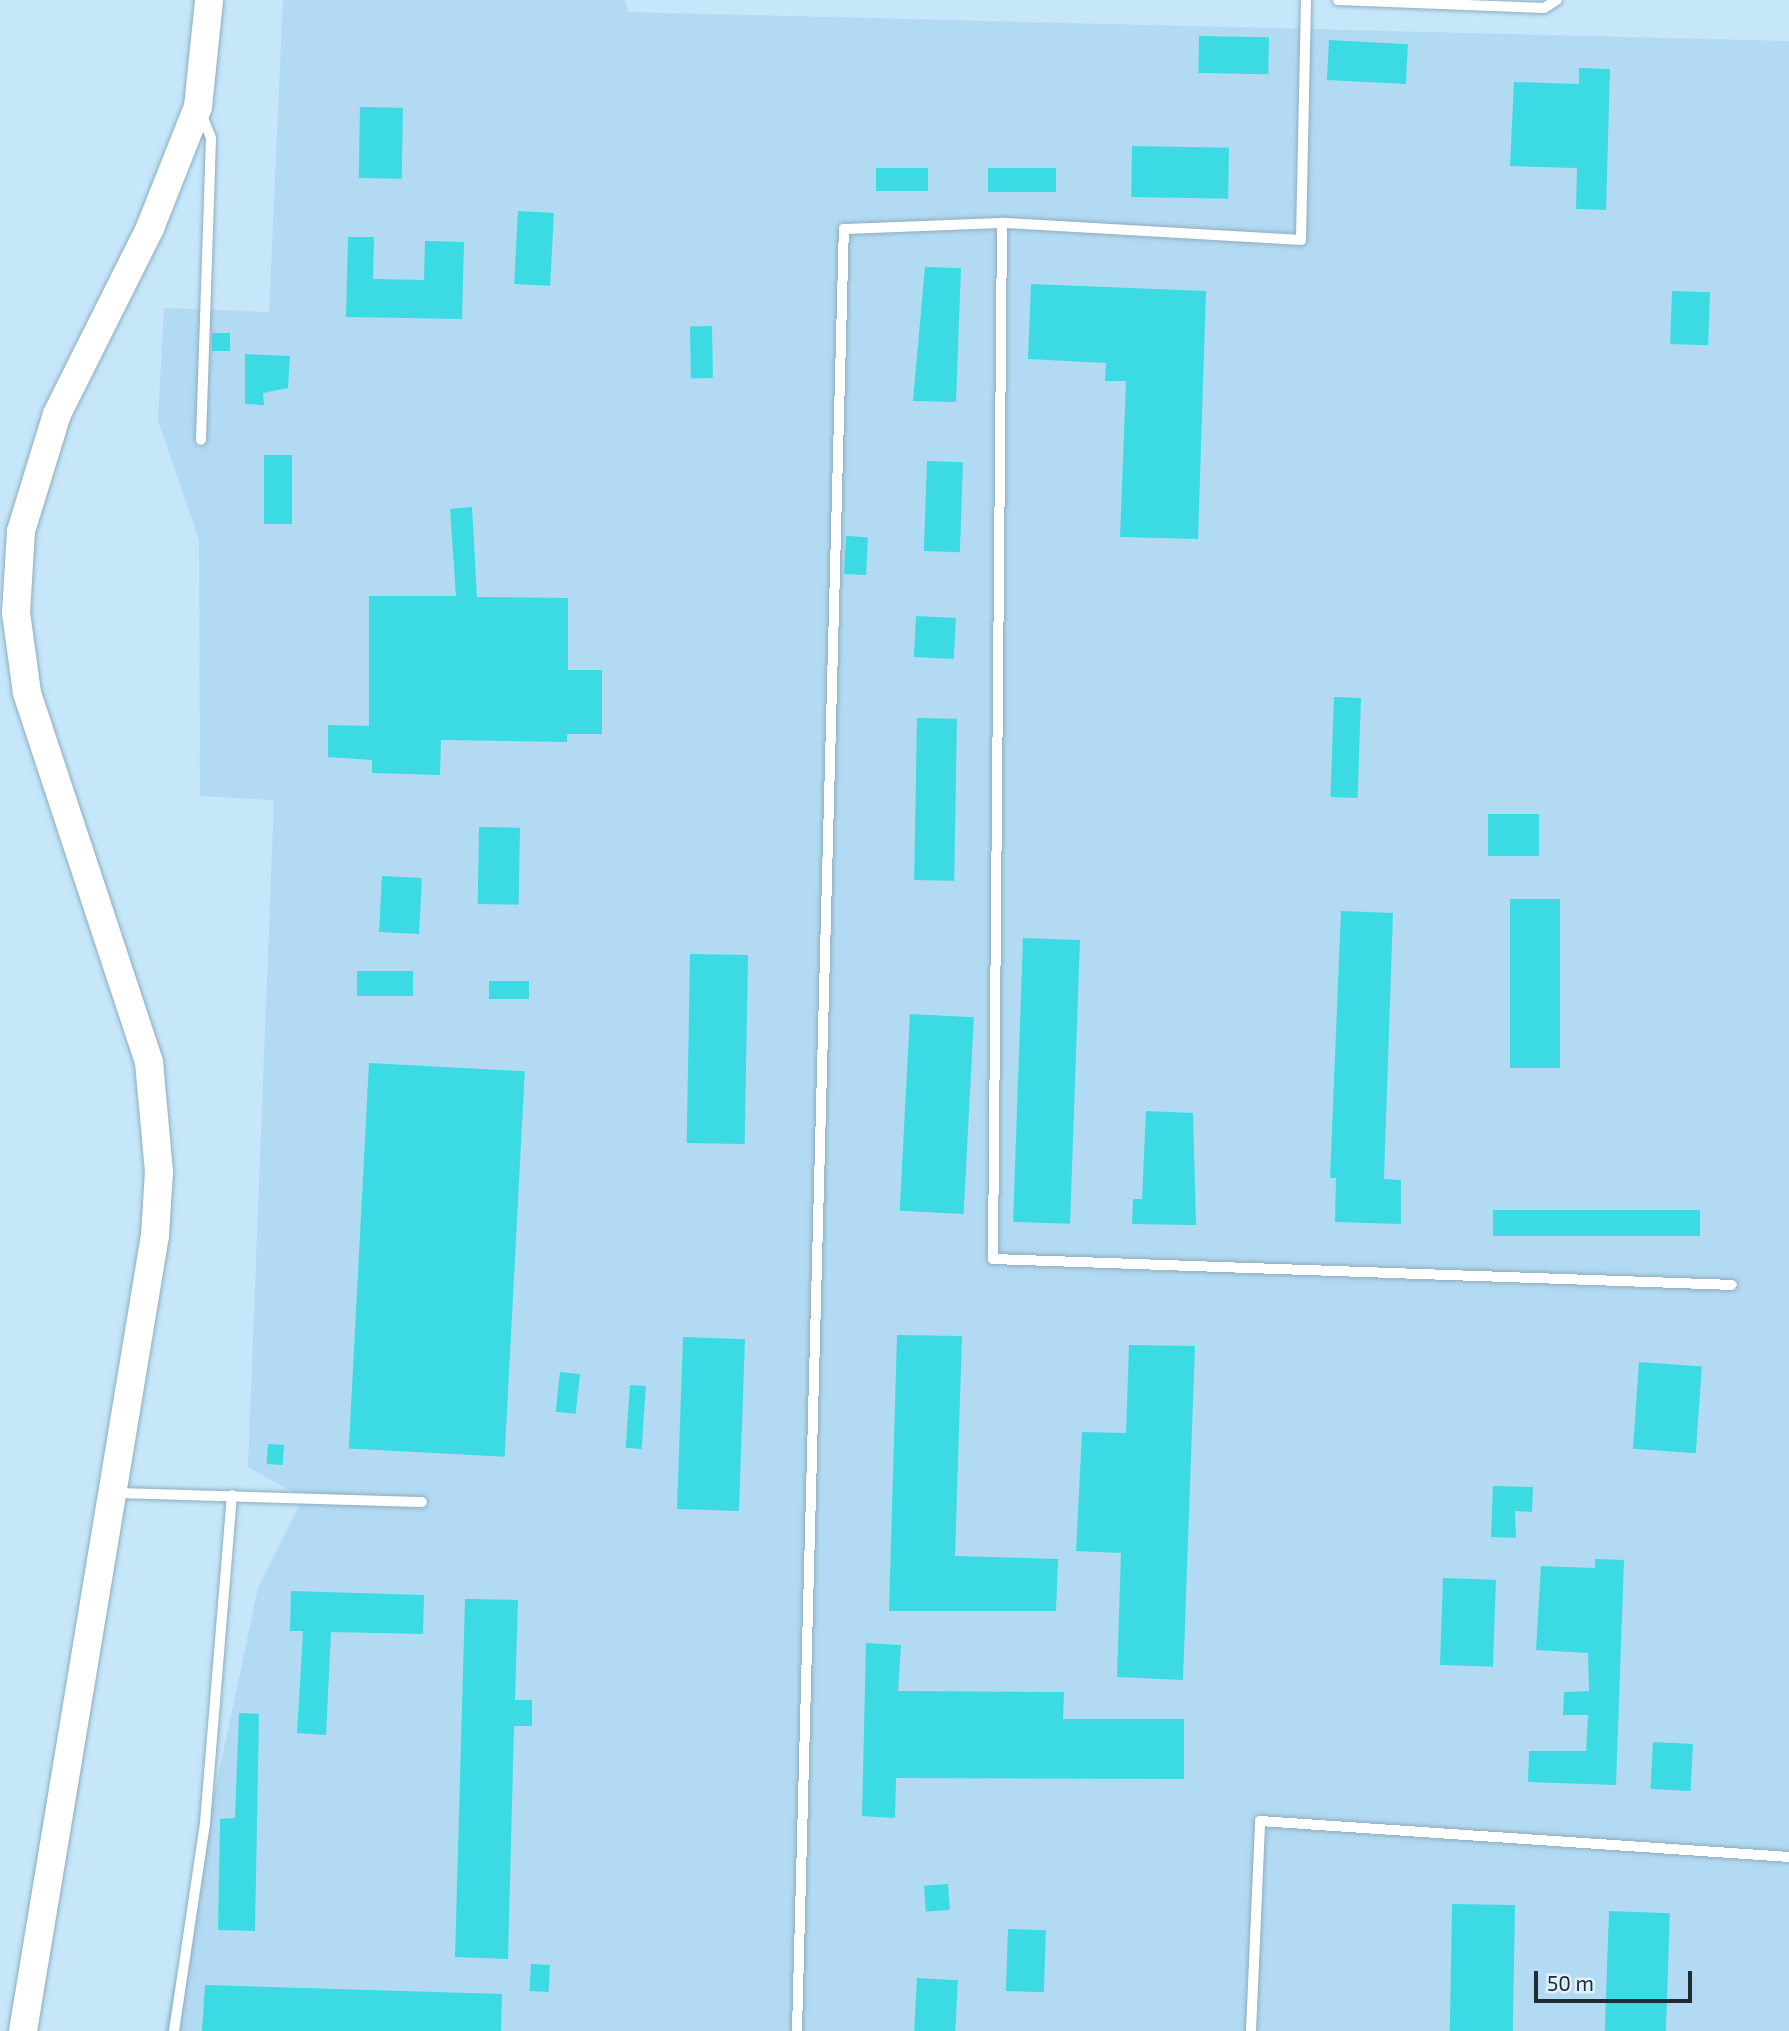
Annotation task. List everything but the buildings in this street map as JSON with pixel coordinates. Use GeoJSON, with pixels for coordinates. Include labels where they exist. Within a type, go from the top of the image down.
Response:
{"type":"FeatureCollection","features":[{"type":"Feature","properties":{"kind":"street"},"geometry":{"type":"LineString","coordinates":[[23,2031],[109,1493],[155,1235],[157,1107],[138,1022],[27,693],[16,613],[21,531],[57,414],[150,228],[198,107],[209,0]]}},
{"type":"Feature","properties":{"kind":"lane"},"geometry":{"type":"LineString","coordinates":[[797,2031],[844,229],[1002,223],[1301,240],[1306,0]]}},
{"type":"Feature","properties":{"kind":"lane"},"geometry":{"type":"LineString","coordinates":[[1338,0],[1544,8],[1556,0]]}},
{"type":"Feature","properties":{"kind":"lane"},"geometry":{"type":"LineString","coordinates":[[198,107],[211,138],[201,440]]}},
{"type":"Feature","properties":{"kind":"lane"},"geometry":{"type":"LineString","coordinates":[[1002,223],[993,1259],[1732,1285]]}},
{"type":"Feature","properties":{"kind":"lane"},"geometry":{"type":"LineString","coordinates":[[109,1493],[422,1502]]}},
{"type":"Feature","properties":{"kind":"lane"},"geometry":{"type":"LineString","coordinates":[[174,2031],[205,1823],[232,1495]]}},
{"type":"Feature","properties":{"kind":"lane"},"geometry":{"type":"LineString","coordinates":[[1251,2031],[1261,1821],[1789,1857]]}},
{"type":"Feature","properties":{"kind":"shaded area"},"geometry":{"type":"Polygon","coordinates":[[[283,0],[625,0],[628,12],[1789,41],[1789,2031],[164,2031],[258,1588],[303,1498],[248,1467],[274,800],[200,796],[199,540],[158,420],[164,308],[269,312],[283,0]]]}}]}
